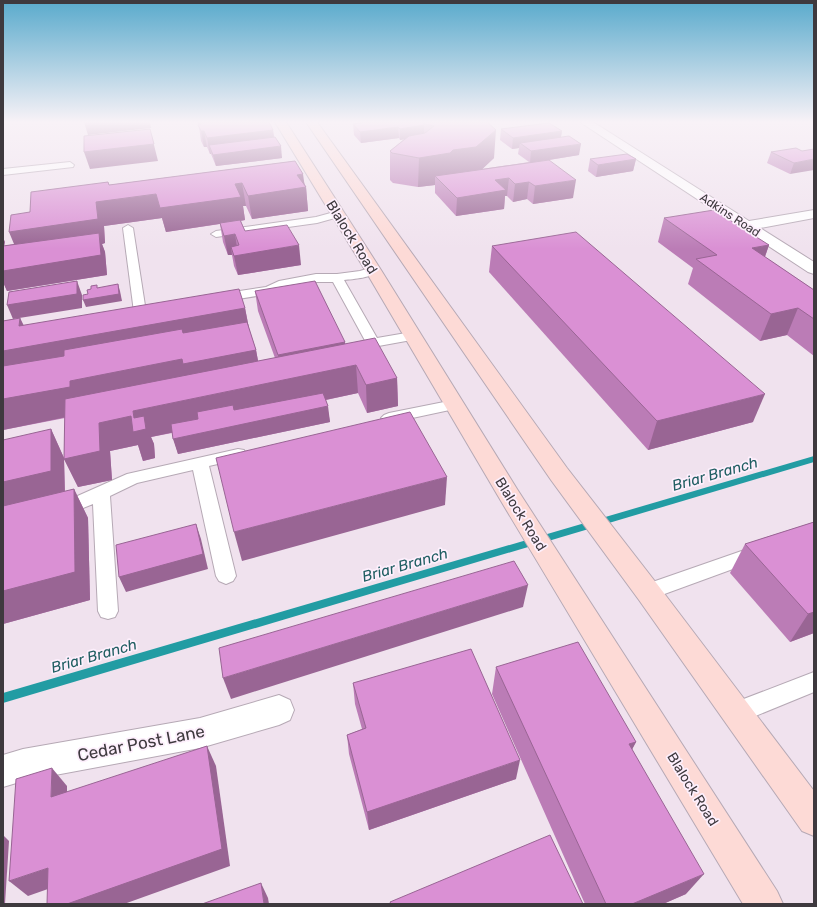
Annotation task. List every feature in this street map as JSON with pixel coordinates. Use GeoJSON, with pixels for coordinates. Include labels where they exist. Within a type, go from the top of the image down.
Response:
{"type":"FeatureCollection","features":[{"type":"Feature","properties":{"kind":"main road","name":"Blalock Road"},"geometry":{"type":"LineString","coordinates":[[303,164],[338,214],[391,266],[579,500],[814,819]]}},
{"type":"Feature","properties":{"kind":"main road","name":"Blalock Road"},"geometry":{"type":"LineString","coordinates":[[335,164],[391,266],[412,336],[520,513],[764,904]]}},
{"type":"Feature","properties":{"kind":"street","name":"Adkins Road"},"geometry":{"type":"LineString","coordinates":[[651,164],[814,269]]}},
{"type":"Feature","properties":{"kind":"street"},"geometry":{"type":"LineString","coordinates":[[746,226],[814,214]]}},
{"type":"Feature","properties":{"kind":"street","name":"Cedar Post Lane"},"geometry":{"type":"LineString","coordinates":[[3,771],[23,765],[200,733],[279,710]]}},
{"type":"Feature","properties":{"kind":"lane"},"geometry":{"type":"LineString","coordinates":[[3,172],[70,165]]}},
{"type":"Feature","properties":{"kind":"lane"},"geometry":{"type":"LineString","coordinates":[[216,234],[317,220],[338,214]]}},
{"type":"Feature","properties":{"kind":"lane"},"geometry":{"type":"LineString","coordinates":[[128,228],[140,312]]}},
{"type":"Feature","properties":{"kind":"lane"},"geometry":{"type":"LineString","coordinates":[[208,300],[269,290],[279,285],[316,278],[337,278],[362,274],[391,266]]}},
{"type":"Feature","properties":{"kind":"lane"},"geometry":{"type":"LineString","coordinates":[[337,278],[373,343],[412,336]]}},
{"type":"Feature","properties":{"kind":"lane"},"geometry":{"type":"LineString","coordinates":[[125,314],[155,309]]}},
{"type":"Feature","properties":{"kind":"lane"},"geometry":{"type":"LineString","coordinates":[[378,421],[454,404]]}},
{"type":"Feature","properties":{"kind":"lane"},"geometry":{"type":"LineString","coordinates":[[48,515],[63,511],[133,478],[254,450]]}},
{"type":"Feature","properties":{"kind":"lane"},"geometry":{"type":"LineString","coordinates":[[200,463],[226,576]]}},
{"type":"Feature","properties":{"kind":"lane"},"geometry":{"type":"LineString","coordinates":[[101,492],[108,611]]}},
{"type":"Feature","properties":{"kind":"lane"},"geometry":{"type":"LineString","coordinates":[[648,592],[770,549]]}},
{"type":"Feature","properties":{"kind":"lane"},"geometry":{"type":"LineString","coordinates":[[736,713],[814,682]]}},
{"type":"Feature","properties":{"kind":"building"},"geometry":{"type":"Polygon","coordinates":[[[269,164],[297,164],[303,174],[297,175],[306,187],[248,196],[242,183],[235,184],[241,197],[160,208],[156,194],[96,202],[98,219],[9,232],[11,215],[30,212],[31,192],[108,182],[109,185],[269,164]]]}},
{"type":"Feature","properties":{"kind":"building"},"geometry":{"type":"Polygon","coordinates":[[[518,164],[555,164],[576,180],[535,186],[529,182],[515,184],[509,178],[495,180],[506,190],[457,198],[435,176],[518,164]]]}},
{"type":"Feature","properties":{"kind":"building"},"geometry":{"type":"Polygon","coordinates":[[[714,210],[769,245],[752,248],[814,290],[814,319],[798,308],[771,314],[696,259],[717,255],[664,218],[714,210]]]}},
{"type":"Feature","properties":{"kind":"building"},"geometry":{"type":"Polygon","coordinates":[[[240,220],[245,231],[287,225],[299,245],[234,256],[231,247],[239,245],[235,234],[224,236],[220,223],[240,220]]]}},
{"type":"Feature","properties":{"kind":"building"},"geometry":{"type":"Polygon","coordinates":[[[576,232],[765,394],[657,421],[492,246],[576,232]]]}},
{"type":"Feature","properties":{"kind":"building"},"geometry":{"type":"Polygon","coordinates":[[[99,233],[101,255],[3,271],[3,246],[99,233]]]}},
{"type":"Feature","properties":{"kind":"building"},"geometry":{"type":"Polygon","coordinates":[[[77,281],[77,294],[7,305],[9,292],[77,281]]]}},
{"type":"Feature","properties":{"kind":"building"},"geometry":{"type":"Polygon","coordinates":[[[315,281],[345,342],[278,355],[255,291],[315,281]]]}},
{"type":"Feature","properties":{"kind":"building"},"geometry":{"type":"Polygon","coordinates":[[[118,284],[119,294],[83,300],[83,295],[88,294],[87,290],[91,289],[91,286],[97,285],[97,288],[118,284]]]}},
{"type":"Feature","properties":{"kind":"building"},"geometry":{"type":"Polygon","coordinates":[[[239,289],[245,308],[3,351],[3,321],[20,318],[19,326],[239,289]]]}},
{"type":"Feature","properties":{"kind":"building"},"geometry":{"type":"Polygon","coordinates":[[[247,322],[256,350],[183,364],[182,359],[70,381],[70,387],[3,399],[3,366],[64,356],[64,350],[182,329],[183,333],[247,322]]]}},
{"type":"Feature","properties":{"kind":"building"},"geometry":{"type":"Polygon","coordinates":[[[375,338],[397,378],[366,385],[356,365],[133,411],[134,418],[144,416],[146,429],[133,432],[131,416],[99,423],[100,451],[64,459],[65,399],[375,338]]]}},
{"type":"Feature","properties":{"kind":"building"},"geometry":{"type":"Polygon","coordinates":[[[323,393],[328,406],[173,439],[171,424],[198,419],[197,412],[233,405],[234,410],[323,393]]]}},
{"type":"Feature","properties":{"kind":"building"},"geometry":{"type":"Polygon","coordinates":[[[410,412],[447,477],[234,532],[216,458],[410,412]]]}},
{"type":"Feature","properties":{"kind":"building"},"geometry":{"type":"Polygon","coordinates":[[[51,429],[51,471],[3,482],[3,440],[51,429]]]}},
{"type":"Feature","properties":{"kind":"building"},"geometry":{"type":"Polygon","coordinates":[[[74,489],[75,572],[3,591],[3,506],[74,489]]]}},
{"type":"Feature","properties":{"kind":"building"},"geometry":{"type":"Polygon","coordinates":[[[814,522],[814,612],[808,614],[745,544],[814,522]]]}},
{"type":"Feature","properties":{"kind":"building"},"geometry":{"type":"Polygon","coordinates":[[[196,524],[203,554],[119,577],[116,545],[196,524]]]}},
{"type":"Feature","properties":{"kind":"building"},"geometry":{"type":"Polygon","coordinates":[[[514,561],[528,585],[223,678],[219,648],[514,561]]]}},
{"type":"Feature","properties":{"kind":"building"},"geometry":{"type":"Polygon","coordinates":[[[578,642],[636,742],[629,744],[704,874],[632,904],[606,904],[496,667],[578,642]]]}},
{"type":"Feature","properties":{"kind":"building"},"geometry":{"type":"Polygon","coordinates":[[[471,649],[520,760],[367,812],[347,735],[366,728],[353,683],[471,649]]]}},
{"type":"Feature","properties":{"kind":"building"},"geometry":{"type":"Polygon","coordinates":[[[207,746],[222,849],[67,904],[47,904],[48,868],[9,881],[16,779],[52,768],[51,797],[207,746]]]}},
{"type":"Feature","properties":{"kind":"building"},"geometry":{"type":"Polygon","coordinates":[[[550,835],[583,904],[391,904],[390,902],[550,835]]]}},
{"type":"Feature","properties":{"kind":"building"},"geometry":{"type":"Polygon","coordinates":[[[261,883],[264,904],[202,904],[261,883]]]}},
{"type":"Feature","properties":{"kind":"waterway","name":"Briar Branch"},"geometry":{"type":"LineString","coordinates":[[3,698],[814,459]]}}]}
